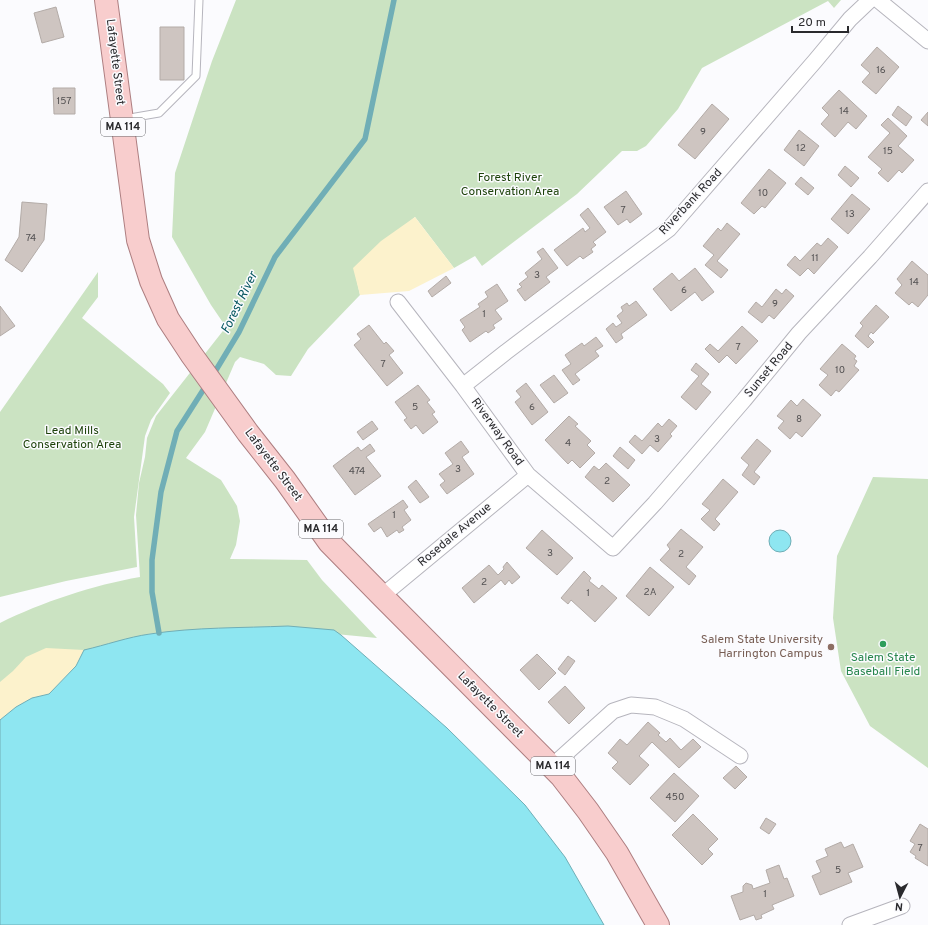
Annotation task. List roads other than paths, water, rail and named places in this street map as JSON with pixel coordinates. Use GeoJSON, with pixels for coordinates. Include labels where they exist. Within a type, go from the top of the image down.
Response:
{"type":"FeatureCollection","features":[{"type":"Feature","properties":{"kind":"main road","name":"Lafayette Street"},"geometry":{"type":"LineString","coordinates":[[106,0],[138,240],[151,281],[168,319],[191,354],[236,416],[330,542],[552,766],[588,811],[617,853],[655,917],[658,925]]}},
{"type":"Feature","properties":{"kind":"street","name":"Riverbank Road"},"geometry":{"type":"LineString","coordinates":[[463,386],[668,229],[796,84],[850,19],[870,0]]}},
{"type":"Feature","properties":{"kind":"street"},"geometry":{"type":"LineString","coordinates":[[878,0],[928,41]]}},
{"type":"Feature","properties":{"kind":"street","name":"Sunset Road"},"geometry":{"type":"LineString","coordinates":[[611,546],[613,548],[655,503],[744,400],[799,333],[870,257],[928,191]]}},
{"type":"Feature","properties":{"kind":"street","name":"Riverway Road"},"geometry":{"type":"LineString","coordinates":[[398,302],[463,386],[528,475],[611,546]]}},
{"type":"Feature","properties":{"kind":"street","name":"Rosedale Avenue"},"geometry":{"type":"LineString","coordinates":[[382,596],[528,475]]}},
{"type":"Feature","properties":{"kind":"street"},"geometry":{"type":"LineString","coordinates":[[552,766],[613,711],[631,705],[655,707],[684,719],[740,756]]}},
{"type":"Feature","properties":{"kind":"street"},"geometry":{"type":"LineString","coordinates":[[850,925],[902,906]]}},
{"type":"Feature","properties":{"kind":"lane"},"geometry":{"type":"LineString","coordinates":[[122,120],[159,113],[196,76],[198,0]]}},
{"type":"Feature","properties":{"kind":"water"},"geometry":{"type":"Polygon","coordinates":[[[780,530],[788,533],[791,541],[788,549],[780,552],[772,549],[769,541],[772,533],[780,530]]]}},
{"type":"Feature","properties":{"kind":"water"},"geometry":{"type":"Polygon","coordinates":[[[288,626],[334,630],[447,728],[525,805],[565,857],[604,925],[0,925],[0,720],[16,707],[32,698],[49,694],[76,666],[84,650],[134,637],[167,632],[201,629],[288,626]]]}},
{"type":"Feature","properties":{"kind":"waterway","name":"Forest River"},"geometry":{"type":"LineString","coordinates":[[213,375],[239,332],[275,257],[365,139],[394,0]]}},
{"type":"Feature","properties":{"kind":"waterway","name":"Forest River"},"geometry":{"type":"LineString","coordinates":[[159,633],[152,592],[152,560],[161,492],[177,431],[207,384]]}},
{"type":"Feature","properties":{"kind":"place","name":"Salem State Baseball Field"},"geometry":{"type":"Point","coordinates":[883,644]}},
{"type":"Feature","properties":{"kind":"place","name":"Salem State University Harrington Campus"},"geometry":{"type":"Point","coordinates":[831,647]}},
{"type":"Feature","properties":{"kind":"park label","name":"Forest River Conservation Area"},"geometry":{"type":"Point","coordinates":[510,185]}},
{"type":"Feature","properties":{"kind":"park label","name":"Lead Mills Conservation Area"},"geometry":{"type":"Point","coordinates":[72,438]}}]}
